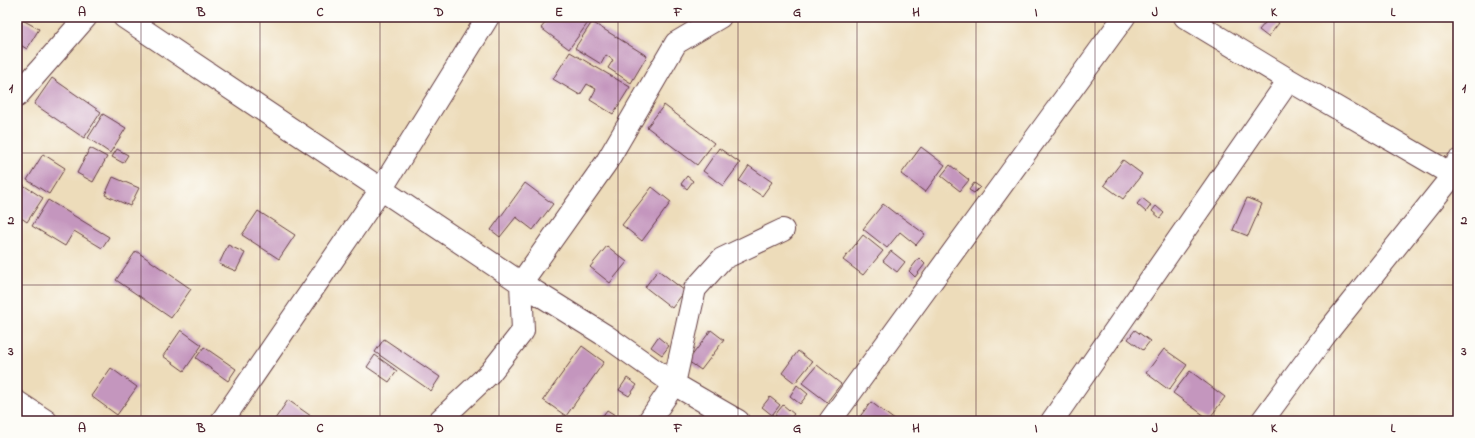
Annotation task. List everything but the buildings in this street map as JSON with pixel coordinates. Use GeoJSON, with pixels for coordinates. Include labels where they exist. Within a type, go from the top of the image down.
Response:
{"type":"FeatureCollection","features":[{"type":"Feature","properties":{"kind":"street"},"geometry":{"type":"LineString","coordinates":[[17,96],[86,17]]}},
{"type":"Feature","properties":{"kind":"street"},"geometry":{"type":"LineString","coordinates":[[124,17],[382,188],[521,283],[606,336],[674,384],[738,421]]}},
{"type":"Feature","properties":{"kind":"street"},"geometry":{"type":"LineString","coordinates":[[222,421],[382,188],[488,17]]}},
{"type":"Feature","properties":{"kind":"street"},"geometry":{"type":"LineString","coordinates":[[439,421],[490,373],[523,331],[521,283],[606,163],[676,43],[720,17]]}},
{"type":"Feature","properties":{"kind":"street"},"geometry":{"type":"LineString","coordinates":[[830,421],[1124,17]]}},
{"type":"Feature","properties":{"kind":"street"},"geometry":{"type":"LineString","coordinates":[[1185,17],[1289,80],[1456,171],[1326,334],[1263,421]]}},
{"type":"Feature","properties":{"kind":"street"},"geometry":{"type":"LineString","coordinates":[[1052,421],[1289,80]]}},
{"type":"Feature","properties":{"kind":"street"},"geometry":{"type":"LineString","coordinates":[[648,421],[674,384],[695,289],[722,259],[783,230]]}},
{"type":"Feature","properties":{"kind":"street"},"geometry":{"type":"LineString","coordinates":[[19,408],[46,421]]}}]}
